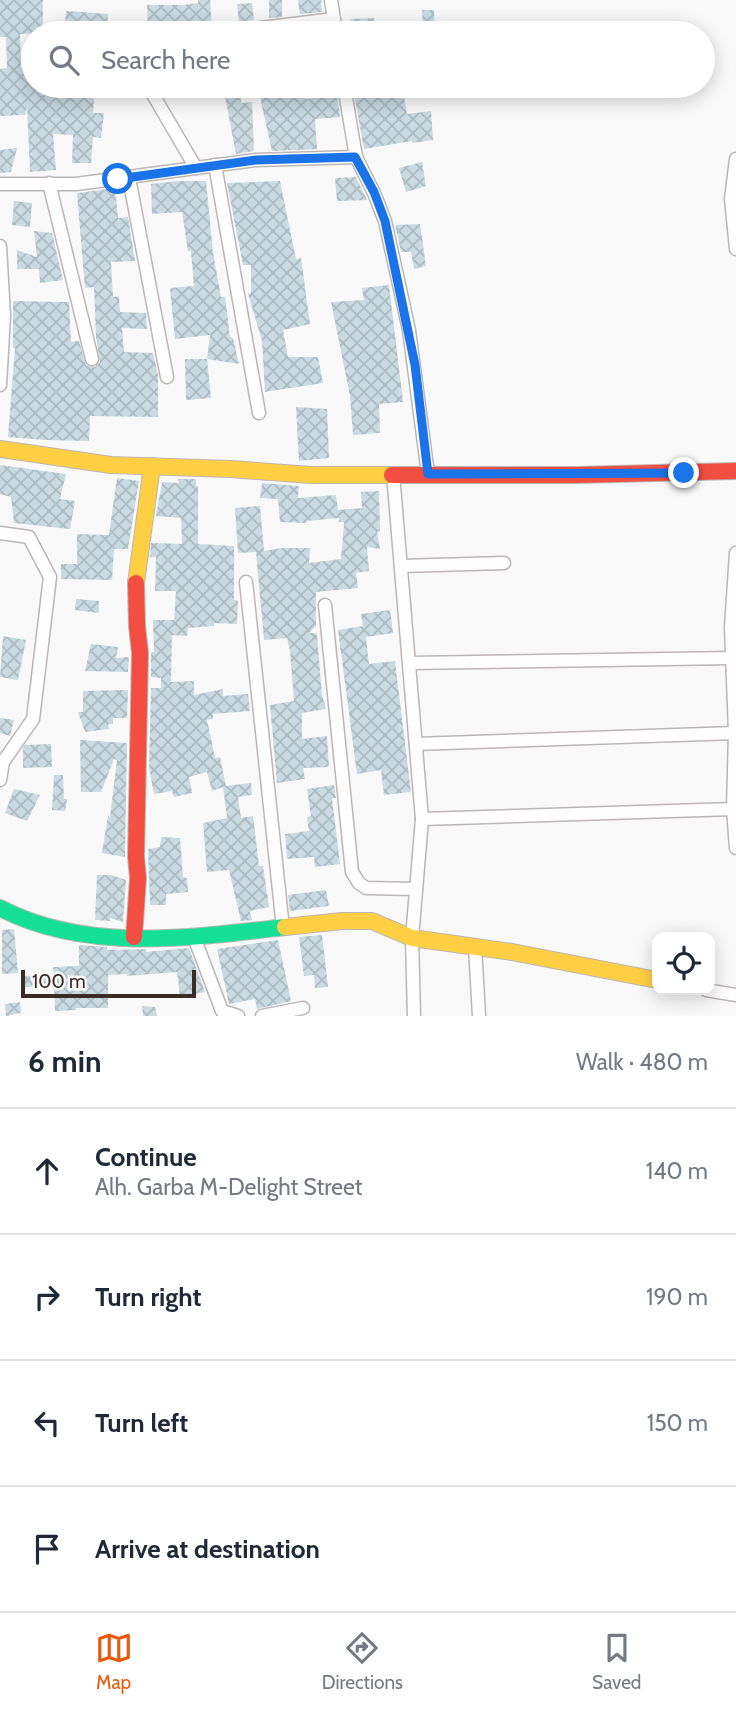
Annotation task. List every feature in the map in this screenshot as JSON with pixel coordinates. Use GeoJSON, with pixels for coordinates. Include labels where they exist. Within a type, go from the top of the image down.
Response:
{"type":"FeatureCollection","features":[{"type":"Feature","properties":{"kind":"street"},"geometry":{"type":"LineString","coordinates":[[318,21],[334,19],[331,0]]}},
{"type":"Feature","properties":{"kind":"street"},"geometry":{"type":"LineString","coordinates":[[155,98],[195,168]]}},
{"type":"Feature","properties":{"kind":"street"},"geometry":{"type":"LineString","coordinates":[[346,98],[355,157],[374,192],[385,221],[413,354],[428,474]]}},
{"type":"Feature","properties":{"kind":"street"},"geometry":{"type":"LineString","coordinates":[[0,184],[76,184],[256,160],[355,157]]}},
{"type":"Feature","properties":{"kind":"street"},"geometry":{"type":"LineString","coordinates":[[736,159],[731,199],[736,249]]}},
{"type":"Feature","properties":{"kind":"street"},"geometry":{"type":"LineString","coordinates":[[215,165],[259,413]]}},
{"type":"Feature","properties":{"kind":"street"},"geometry":{"type":"LineString","coordinates":[[129,178],[167,377]]}},
{"type":"Feature","properties":{"kind":"street"},"geometry":{"type":"LineString","coordinates":[[49,183],[92,359]]}},
{"type":"Feature","properties":{"kind":"street"},"geometry":{"type":"LineString","coordinates":[[0,246],[4,316],[0,385]]}},
{"type":"Feature","properties":{"kind":"street"},"geometry":{"type":"LineString","coordinates":[[0,449],[111,465],[311,475],[578,475],[736,471]]}},
{"type":"Feature","properties":{"kind":"street"},"geometry":{"type":"LineString","coordinates":[[134,937],[138,878],[136,857],[140,653],[135,625],[140,542],[152,466]]}},
{"type":"Feature","properties":{"kind":"street"},"geometry":{"type":"LineString","coordinates":[[393,474],[422,819],[412,938],[414,1016]]}},
{"type":"Feature","properties":{"kind":"street"},"geometry":{"type":"LineString","coordinates":[[0,533],[29,537],[50,576],[33,719],[3,762],[0,780]]}},
{"type":"Feature","properties":{"kind":"street"},"geometry":{"type":"LineString","coordinates":[[736,552],[731,659],[736,848]]}},
{"type":"Feature","properties":{"kind":"street"},"geometry":{"type":"LineString","coordinates":[[401,566],[504,563]]}},
{"type":"Feature","properties":{"kind":"street"},"geometry":{"type":"LineString","coordinates":[[246,582],[283,928]]}},
{"type":"Feature","properties":{"kind":"street"},"geometry":{"type":"LineString","coordinates":[[324,605],[352,872],[359,883],[366,887],[416,889]]}},
{"type":"Feature","properties":{"kind":"street"},"geometry":{"type":"LineString","coordinates":[[410,663],[731,659]]}},
{"type":"Feature","properties":{"kind":"street"},"geometry":{"type":"LineString","coordinates":[[416,744],[735,733]]}},
{"type":"Feature","properties":{"kind":"street"},"geometry":{"type":"LineString","coordinates":[[422,819],[733,808]]}},
{"type":"Feature","properties":{"kind":"street"},"geometry":{"type":"LineString","coordinates":[[0,908],[17,917],[66,933],[134,937],[194,937],[342,921],[372,921],[412,938],[652,979]]}},
{"type":"Feature","properties":{"kind":"street"},"geometry":{"type":"LineString","coordinates":[[194,937],[222,1011],[237,1016]]}},
{"type":"Feature","properties":{"kind":"street"},"geometry":{"type":"LineString","coordinates":[[475,947],[480,1016]]}},
{"type":"Feature","properties":{"kind":"street"},"geometry":{"type":"LineString","coordinates":[[715,992],[736,996]]}},
{"type":"Feature","properties":{"kind":"street"},"geometry":{"type":"LineString","coordinates":[[262,1016],[303,1008]]}},
{"type":"Feature","properties":{"kind":"building"},"geometry":{"type":"Polygon","coordinates":[[[0,0],[43,0],[43,21],[21,21],[21,98],[94,98],[93,113],[104,113],[101,138],[93,137],[91,163],[72,163],[73,135],[53,134],[56,170],[30,172],[27,107],[25,115],[0,116],[0,69],[7,68],[6,37],[0,37],[0,0]]]}},
{"type":"Feature","properties":{"kind":"building"},"geometry":{"type":"Polygon","coordinates":[[[198,0],[210,0],[212,21],[148,21],[147,5],[198,3],[198,0]]]}},
{"type":"Feature","properties":{"kind":"building"},"geometry":{"type":"Polygon","coordinates":[[[269,0],[282,0],[282,17],[269,18],[269,0]]]}},
{"type":"Feature","properties":{"kind":"building"},"geometry":{"type":"Polygon","coordinates":[[[298,0],[321,0],[322,12],[300,14],[298,0]]]}},
{"type":"Feature","properties":{"kind":"building"},"geometry":{"type":"Polygon","coordinates":[[[252,3],[254,20],[239,21],[237,4],[252,3]]]}},
{"type":"Feature","properties":{"kind":"building"},"geometry":{"type":"Polygon","coordinates":[[[422,10],[434,10],[435,21],[423,21],[422,10]]]}},
{"type":"Feature","properties":{"kind":"building"},"geometry":{"type":"Polygon","coordinates":[[[66,11],[108,14],[108,21],[65,21],[66,11]]]}},
{"type":"Feature","properties":{"kind":"building"},"geometry":{"type":"Polygon","coordinates":[[[374,18],[374,21],[350,21],[374,18]]]}},
{"type":"Feature","properties":{"kind":"building"},"geometry":{"type":"Polygon","coordinates":[[[225,98],[241,98],[241,103],[252,102],[254,151],[236,154],[225,98]]]}},
{"type":"Feature","properties":{"kind":"building"},"geometry":{"type":"Polygon","coordinates":[[[260,98],[337,98],[340,117],[315,119],[317,149],[272,151],[260,98]]]}},
{"type":"Feature","properties":{"kind":"building"},"geometry":{"type":"Polygon","coordinates":[[[355,98],[404,98],[407,114],[431,111],[433,140],[364,149],[355,98]]]}},
{"type":"Feature","properties":{"kind":"building"},"geometry":{"type":"Polygon","coordinates":[[[17,148],[11,172],[0,173],[0,150],[17,148]]]}},
{"type":"Feature","properties":{"kind":"building"},"geometry":{"type":"Polygon","coordinates":[[[422,162],[426,186],[406,192],[399,168],[422,162]]]}},
{"type":"Feature","properties":{"kind":"building"},"geometry":{"type":"Polygon","coordinates":[[[356,177],[367,200],[337,201],[335,178],[356,177]]]}},
{"type":"Feature","properties":{"kind":"building"},"geometry":{"type":"Polygon","coordinates":[[[206,181],[213,253],[221,297],[225,297],[230,337],[233,338],[239,364],[207,359],[210,335],[175,339],[170,288],[194,286],[191,251],[188,251],[182,212],[152,214],[151,184],[206,181]]]}},
{"type":"Feature","properties":{"kind":"building"},"geometry":{"type":"Polygon","coordinates":[[[280,181],[296,259],[301,258],[310,324],[283,330],[288,357],[318,357],[323,383],[265,392],[262,341],[248,294],[251,293],[251,265],[243,265],[227,183],[280,181]]]}},
{"type":"Feature","properties":{"kind":"building"},"geometry":{"type":"Polygon","coordinates":[[[115,188],[118,218],[128,217],[135,261],[111,262],[113,297],[119,296],[120,312],[146,313],[147,329],[122,328],[124,352],[153,353],[158,375],[158,417],[90,416],[89,441],[8,437],[15,348],[13,301],[69,302],[71,342],[79,341],[86,365],[95,367],[100,362],[94,287],[85,288],[77,193],[115,188]]]}},
{"type":"Feature","properties":{"kind":"building"},"geometry":{"type":"Polygon","coordinates":[[[14,201],[32,203],[30,227],[12,225],[14,201]]]}},
{"type":"Feature","properties":{"kind":"building"},"geometry":{"type":"Polygon","coordinates":[[[420,224],[426,266],[414,269],[411,252],[401,252],[395,225],[420,224]]]}},
{"type":"Feature","properties":{"kind":"building"},"geometry":{"type":"Polygon","coordinates":[[[34,231],[52,233],[63,280],[40,283],[39,269],[17,269],[17,250],[37,257],[34,231]]]}},
{"type":"Feature","properties":{"kind":"building"},"geometry":{"type":"Polygon","coordinates":[[[389,285],[403,402],[379,404],[380,433],[353,435],[350,396],[331,302],[364,300],[362,288],[389,285]]]}},
{"type":"Feature","properties":{"kind":"building"},"geometry":{"type":"Polygon","coordinates":[[[185,359],[207,359],[211,398],[186,400],[185,359]]]}},
{"type":"Feature","properties":{"kind":"building"},"geometry":{"type":"Polygon","coordinates":[[[296,407],[327,409],[329,458],[299,461],[296,407]]]}},
{"type":"Feature","properties":{"kind":"building"},"geometry":{"type":"Polygon","coordinates":[[[0,465],[66,474],[60,499],[75,501],[70,529],[14,523],[11,497],[0,494],[0,465]]]}},
{"type":"Feature","properties":{"kind":"building"},"geometry":{"type":"Polygon","coordinates":[[[117,478],[139,481],[128,549],[114,549],[112,580],[61,579],[61,564],[77,564],[77,534],[109,535],[117,478]]]}},
{"type":"Feature","properties":{"kind":"building"},"geometry":{"type":"Polygon","coordinates":[[[178,479],[196,479],[198,544],[234,546],[237,624],[214,623],[214,626],[188,628],[187,636],[172,635],[171,682],[194,681],[194,695],[223,689],[223,696],[248,694],[250,711],[213,714],[213,719],[207,720],[215,758],[220,757],[226,786],[251,783],[252,795],[238,797],[241,818],[253,816],[259,866],[263,866],[269,907],[250,911],[252,920],[241,921],[229,870],[207,872],[203,823],[227,818],[223,787],[212,791],[207,772],[189,777],[192,793],[174,797],[172,791],[154,794],[149,768],[151,688],[161,688],[161,678],[151,677],[151,652],[154,652],[153,620],[174,620],[176,591],[155,591],[156,557],[150,557],[151,543],[182,544],[181,518],[156,516],[162,482],[179,483],[178,479]]]}},
{"type":"Feature","properties":{"kind":"building"},"geometry":{"type":"Polygon","coordinates":[[[262,483],[299,486],[298,498],[336,495],[338,510],[362,508],[361,492],[379,491],[380,531],[377,532],[380,549],[367,547],[369,571],[356,573],[358,588],[316,592],[316,626],[309,633],[317,635],[322,695],[326,709],[302,713],[302,739],[327,736],[329,767],[303,768],[305,779],[277,783],[270,705],[294,701],[290,651],[287,638],[264,640],[256,552],[238,553],[235,508],[260,506],[264,551],[310,548],[309,563],[341,559],[344,522],[339,522],[339,518],[306,521],[307,523],[280,522],[278,499],[260,498],[262,483]]]}},
{"type":"Feature","properties":{"kind":"building"},"geometry":{"type":"Polygon","coordinates":[[[76,599],[99,601],[99,613],[75,610],[76,599]]]}},
{"type":"Feature","properties":{"kind":"building"},"geometry":{"type":"Polygon","coordinates":[[[390,610],[393,633],[366,637],[369,664],[395,661],[411,792],[384,795],[381,770],[357,774],[338,630],[363,626],[361,614],[390,610]]]}},
{"type":"Feature","properties":{"kind":"building"},"geometry":{"type":"Polygon","coordinates":[[[3,636],[26,640],[18,680],[0,677],[3,636]]]}},
{"type":"Feature","properties":{"kind":"building"},"geometry":{"type":"Polygon","coordinates":[[[91,644],[118,647],[116,658],[129,657],[128,672],[85,671],[91,644]]]}},
{"type":"Feature","properties":{"kind":"building"},"geometry":{"type":"Polygon","coordinates":[[[128,690],[127,718],[113,718],[113,724],[108,724],[109,729],[85,732],[78,712],[83,712],[83,691],[128,690]]]}},
{"type":"Feature","properties":{"kind":"building"},"geometry":{"type":"Polygon","coordinates":[[[0,718],[14,720],[10,736],[0,733],[0,718]]]}},
{"type":"Feature","properties":{"kind":"building"},"geometry":{"type":"Polygon","coordinates":[[[80,740],[127,743],[125,857],[102,853],[108,816],[110,817],[117,760],[114,759],[101,792],[81,792],[80,740]]]}},
{"type":"Feature","properties":{"kind":"building"},"geometry":{"type":"Polygon","coordinates":[[[51,744],[52,767],[23,768],[25,745],[51,744]]]}},
{"type":"Feature","properties":{"kind":"building"},"geometry":{"type":"Polygon","coordinates":[[[54,775],[63,775],[64,799],[67,799],[65,811],[52,810],[54,775]]]}},
{"type":"Feature","properties":{"kind":"building"},"geometry":{"type":"Polygon","coordinates":[[[334,785],[336,798],[332,798],[340,864],[315,867],[314,857],[287,859],[285,834],[309,831],[307,817],[311,816],[307,789],[334,785]]]}},
{"type":"Feature","properties":{"kind":"building"},"geometry":{"type":"Polygon","coordinates":[[[14,789],[40,795],[27,821],[5,813],[14,789]]]}},
{"type":"Feature","properties":{"kind":"building"},"geometry":{"type":"Polygon","coordinates":[[[161,837],[180,838],[183,877],[187,878],[188,892],[166,894],[166,905],[150,905],[148,849],[160,847],[161,837]]]}},
{"type":"Feature","properties":{"kind":"building"},"geometry":{"type":"Polygon","coordinates":[[[97,875],[111,875],[126,880],[123,922],[110,918],[110,921],[95,920],[97,875]]]}},
{"type":"Feature","properties":{"kind":"building"},"geometry":{"type":"Polygon","coordinates":[[[326,890],[329,906],[290,911],[288,895],[326,890]]]}},
{"type":"Feature","properties":{"kind":"building"},"geometry":{"type":"Polygon","coordinates":[[[14,929],[18,973],[2,974],[2,930],[14,929]]]}},
{"type":"Feature","properties":{"kind":"building"},"geometry":{"type":"Polygon","coordinates":[[[322,935],[328,987],[315,988],[314,975],[304,976],[299,937],[322,935]]]}},
{"type":"Feature","properties":{"kind":"building"},"geometry":{"type":"Polygon","coordinates":[[[278,940],[291,1001],[257,1009],[255,999],[229,1004],[217,949],[278,940]]]}},
{"type":"Feature","properties":{"kind":"building"},"geometry":{"type":"Polygon","coordinates":[[[79,945],[107,947],[107,950],[146,949],[146,952],[189,948],[205,992],[180,997],[177,972],[108,975],[108,1008],[55,1011],[54,986],[23,987],[22,976],[54,975],[53,967],[79,966],[79,945]]]}},
{"type":"Feature","properties":{"kind":"building"},"geometry":{"type":"Polygon","coordinates":[[[20,1002],[21,1013],[6,1016],[5,1004],[20,1002]]]}},
{"type":"Feature","properties":{"kind":"building"},"geometry":{"type":"Polygon","coordinates":[[[142,1006],[155,1007],[157,1016],[143,1016],[142,1006]]]}},
{"type":"Feature","properties":{"kind":"traffic: fast"},"geometry":{"type":"LineString","coordinates":[[0,908],[33,922],[103,937],[177,938],[285,927]]}},
{"type":"Feature","properties":{"kind":"traffic: slow"},"geometry":{"type":"LineString","coordinates":[[0,449],[111,465],[311,475],[392,475]]}},
{"type":"Feature","properties":{"kind":"traffic: slow"},"geometry":{"type":"LineString","coordinates":[[136,583],[152,466]]}},
{"type":"Feature","properties":{"kind":"traffic: slow"},"geometry":{"type":"LineString","coordinates":[[285,927],[372,921],[412,938],[512,952],[652,979]]}},
{"type":"Feature","properties":{"kind":"traffic: jam"},"geometry":{"type":"LineString","coordinates":[[392,475],[577,475],[736,471]]}},
{"type":"Feature","properties":{"kind":"traffic: jam"},"geometry":{"type":"LineString","coordinates":[[134,937],[138,878],[136,857],[140,653],[136,583]]}},
{"type":"Feature","properties":{"kind":"route"},"geometry":{"type":"LineString","coordinates":[[118,179],[256,160],[355,157],[374,192],[385,221],[415,365],[428,474],[684,473]]}}]}
